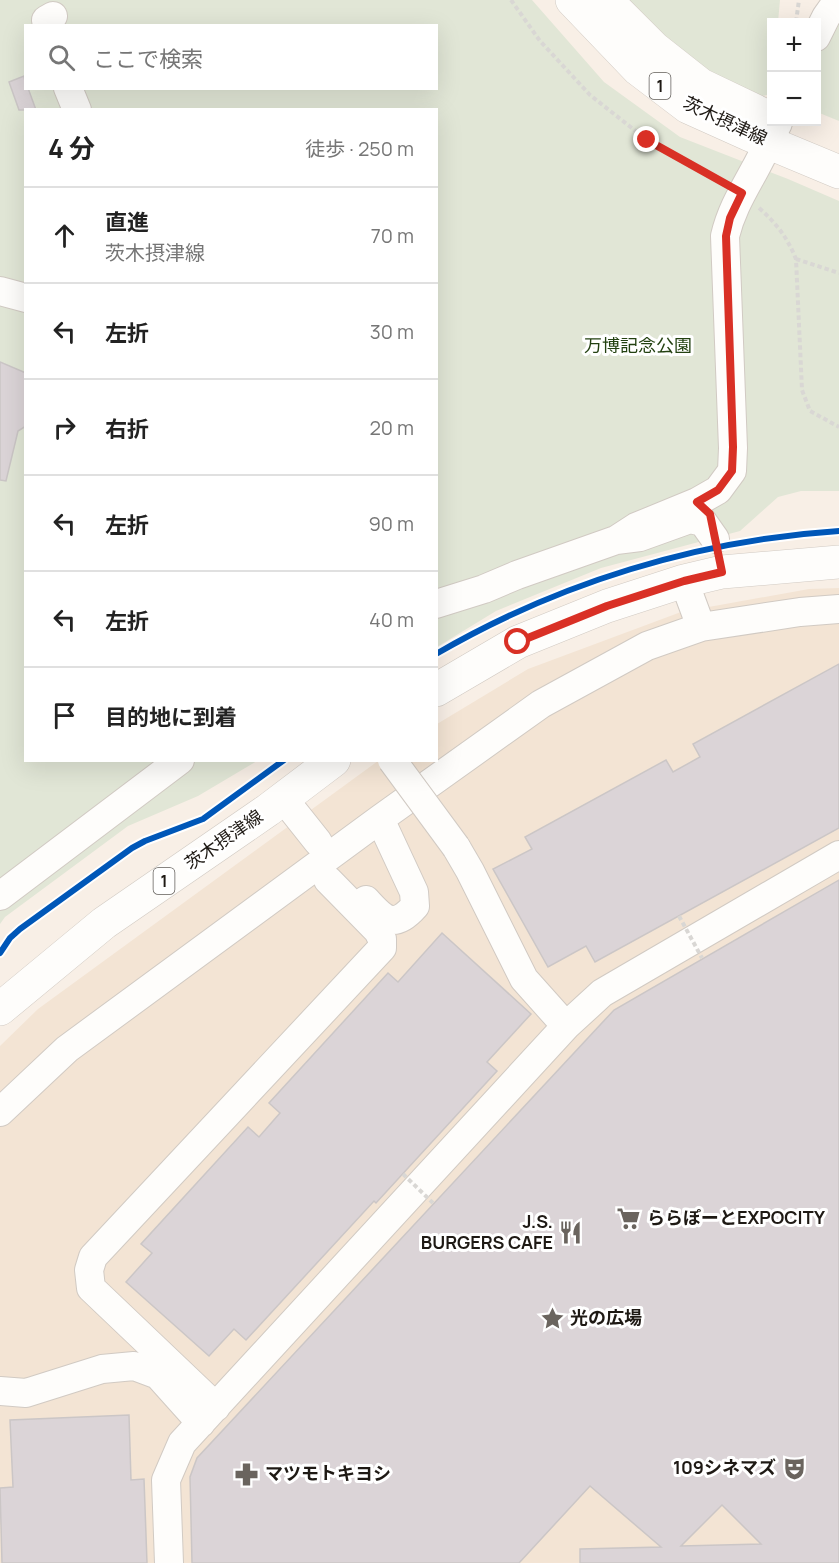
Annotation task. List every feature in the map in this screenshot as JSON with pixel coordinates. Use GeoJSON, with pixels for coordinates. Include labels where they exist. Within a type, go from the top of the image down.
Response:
{"type":"FeatureCollection","features":[{"type":"Feature","properties":{"kind":"main road","name":"茨木摂津線"},"geometry":{"type":"LineString","coordinates":[[572,0],[638,69],[688,107],[748,134],[772,126]]}},
{"type":"Feature","properties":{"kind":"main road","name":"茨木摂津線"},"geometry":{"type":"LineString","coordinates":[[606,0],[654,48],[701,85],[767,121]]}},
{"type":"Feature","properties":{"kind":"main road","name":"茨木摂津線"},"geometry":{"type":"LineString","coordinates":[[776,126],[839,172]]}},
{"type":"Feature","properties":{"kind":"main road","name":"茨木摂津線"},"geometry":{"type":"LineString","coordinates":[[778,126],[839,147]]}},
{"type":"Feature","properties":{"kind":"main road"},"geometry":{"type":"LineString","coordinates":[[438,689],[518,642],[607,606],[684,581],[722,572],[839,562]]}},
{"type":"Feature","properties":{"kind":"main road","name":"茨木摂津線"},"geometry":{"type":"LineString","coordinates":[[0,1009],[104,923],[331,762]]}},
{"type":"Feature","properties":{"kind":"street"},"geometry":{"type":"LineString","coordinates":[[821,27],[838,0]]}},
{"type":"Feature","properties":{"kind":"street"},"geometry":{"type":"LineString","coordinates":[[69,90],[76,108]]}},
{"type":"Feature","properties":{"kind":"street"},"geometry":{"type":"LineString","coordinates":[[517,575],[557,550],[685,499],[718,490],[732,471],[726,236],[730,218],[775,126]]}},
{"type":"Feature","properties":{"kind":"street"},"geometry":{"type":"LineString","coordinates":[[0,291],[24,297]]}},
{"type":"Feature","properties":{"kind":"street"},"geometry":{"type":"LineString","coordinates":[[685,499],[710,514],[722,572]]}},
{"type":"Feature","properties":{"kind":"street"},"geometry":{"type":"LineString","coordinates":[[616,540],[685,499]]}},
{"type":"Feature","properties":{"kind":"street"},"geometry":{"type":"LineString","coordinates":[[438,603],[484,589],[616,540],[640,537],[690,519],[703,522],[715,539]]}},
{"type":"Feature","properties":{"kind":"street"},"geometry":{"type":"LineString","coordinates":[[684,581],[701,627]]}},
{"type":"Feature","properties":{"kind":"street"},"geometry":{"type":"LineString","coordinates":[[0,1112],[67,1049],[541,704],[647,646],[701,627],[800,612],[839,609]]}},
{"type":"Feature","properties":{"kind":"street"},"geometry":{"type":"LineString","coordinates":[[0,896],[177,762]]}},
{"type":"Feature","properties":{"kind":"street"},"geometry":{"type":"LineString","coordinates":[[393,762],[456,847],[524,979],[566,1026]]}},
{"type":"Feature","properties":{"kind":"street"},"geometry":{"type":"LineString","coordinates":[[275,804],[310,846]]}},
{"type":"Feature","properties":{"kind":"street"},"geometry":{"type":"LineString","coordinates":[[208,1415],[91,1288],[89,1270],[93,1257],[382,948],[382,939],[378,932],[334,876],[386,920],[396,921],[406,916],[415,906],[414,892],[380,819]]}},
{"type":"Feature","properties":{"kind":"street"},"geometry":{"type":"LineString","coordinates":[[169,1563],[166,1480],[182,1443],[566,1026],[602,993],[839,855]]}},
{"type":"Feature","properties":{"kind":"street"},"geometry":{"type":"LineString","coordinates":[[0,1391],[26,1393],[102,1369],[134,1366],[158,1375],[208,1415]]}},
{"type":"Feature","properties":{"kind":"path"},"geometry":{"type":"LineString","coordinates":[[511,0],[540,41],[590,94],[647,140],[742,193],[770,218],[788,241],[796,259],[802,390],[810,411],[839,427]]}},
{"type":"Feature","properties":{"kind":"path"},"geometry":{"type":"LineString","coordinates":[[797,18],[799,0]]}},
{"type":"Feature","properties":{"kind":"path"},"geometry":{"type":"LineString","coordinates":[[796,259],[839,273]]}},
{"type":"Feature","properties":{"kind":"path"},"geometry":{"type":"LineString","coordinates":[[679,916],[702,958]]}},
{"type":"Feature","properties":{"kind":"path"},"geometry":{"type":"LineString","coordinates":[[403,1174],[433,1203]]}},
{"type":"Feature","properties":{"kind":"shaded area"},"geometry":{"type":"Polygon","coordinates":[[[839,588],[839,1563],[0,1563],[0,1046],[38,1009],[377,762],[438,762],[438,723],[528,669],[681,612],[809,589],[839,588]]]}},
{"type":"Feature","properties":{"kind":"green space","name":"万博記念公園"},"geometry":{"type":"Polygon","coordinates":[[[0,0],[532,0],[604,82],[680,137],[839,201],[839,491],[801,491],[778,497],[740,531],[601,568],[496,611],[438,646],[438,108],[24,108],[24,762],[255,762],[198,796],[128,826],[5,917],[0,924],[0,0]]]}},
{"type":"Feature","properties":{"kind":"green space"},"geometry":{"type":"Polygon","coordinates":[[[623,0],[780,0],[778,18],[767,18],[767,95],[747,99],[701,74],[623,0]]]}},
{"type":"Feature","properties":{"kind":"green space"},"geometry":{"type":"Polygon","coordinates":[[[839,1],[839,121],[821,114],[822,13],[839,1]]]}},
{"type":"Feature","properties":{"kind":"building"},"geometry":{"type":"Polygon","coordinates":[[[24,76],[24,90],[29,90],[35,108],[19,110],[9,82],[24,76]]]}},
{"type":"Feature","properties":{"kind":"building"},"geometry":{"type":"Polygon","coordinates":[[[0,362],[24,372],[24,427],[18,431],[6,481],[0,480],[0,362]]]}},
{"type":"Feature","properties":{"kind":"building"},"geometry":{"type":"Polygon","coordinates":[[[839,664],[839,828],[595,962],[586,946],[548,967],[493,869],[532,849],[525,837],[666,760],[673,772],[700,757],[693,744],[839,664]]]}},
{"type":"Feature","properties":{"kind":"building","name":"ららぽーとEXPOCITY"},"geometry":{"type":"Polygon","coordinates":[[[839,880],[839,1563],[580,1563],[580,1549],[661,1547],[590,1486],[519,1563],[192,1563],[190,1477],[197,1458],[614,1010],[839,880]],[[722,1505],[681,1546],[761,1544],[722,1505]]]}},
{"type":"Feature","properties":{"kind":"building"},"geometry":{"type":"Polygon","coordinates":[[[442,933],[531,1014],[487,1062],[497,1071],[376,1203],[374,1201],[246,1340],[234,1329],[209,1356],[126,1282],[152,1253],[141,1244],[248,1127],[259,1137],[280,1113],[269,1103],[388,973],[398,982],[442,933]]]}},
{"type":"Feature","properties":{"kind":"building"},"geometry":{"type":"Polygon","coordinates":[[[129,1415],[131,1480],[144,1479],[147,1563],[2,1563],[0,1488],[13,1487],[10,1420],[129,1415]]]}},
{"type":"Feature","properties":{"kind":"cycle path"},"geometry":{"type":"LineString","coordinates":[[438,653],[531,606],[630,569],[734,544],[839,531]]}},
{"type":"Feature","properties":{"kind":"cycle path"},"geometry":{"type":"LineString","coordinates":[[0,953],[10,938],[20,929],[132,848],[203,819],[281,762]]}},
{"type":"Feature","properties":{"kind":"place","name":"ららぽーとEXPOCITY"},"geometry":{"type":"Point","coordinates":[629,1218]}},
{"type":"Feature","properties":{"kind":"place","name":"J.S. BURGERS CAFE"},"geometry":{"type":"Point","coordinates":[571,1232]}},
{"type":"Feature","properties":{"kind":"place","name":"光の広場"},"geometry":{"type":"Point","coordinates":[552,1318]}},
{"type":"Feature","properties":{"kind":"place","name":"109シネマズ"},"geometry":{"type":"Point","coordinates":[794,1468]}},
{"type":"Feature","properties":{"kind":"place","name":"マツモトキヨシ"},"geometry":{"type":"Point","coordinates":[247,1474]}},
{"type":"Feature","properties":{"kind":"route"},"geometry":{"type":"LineString","coordinates":[[518,642],[607,606],[684,581],[722,572],[710,514],[697,502],[718,490],[732,471],[726,236],[730,218],[742,193],[647,140]]}}]}
